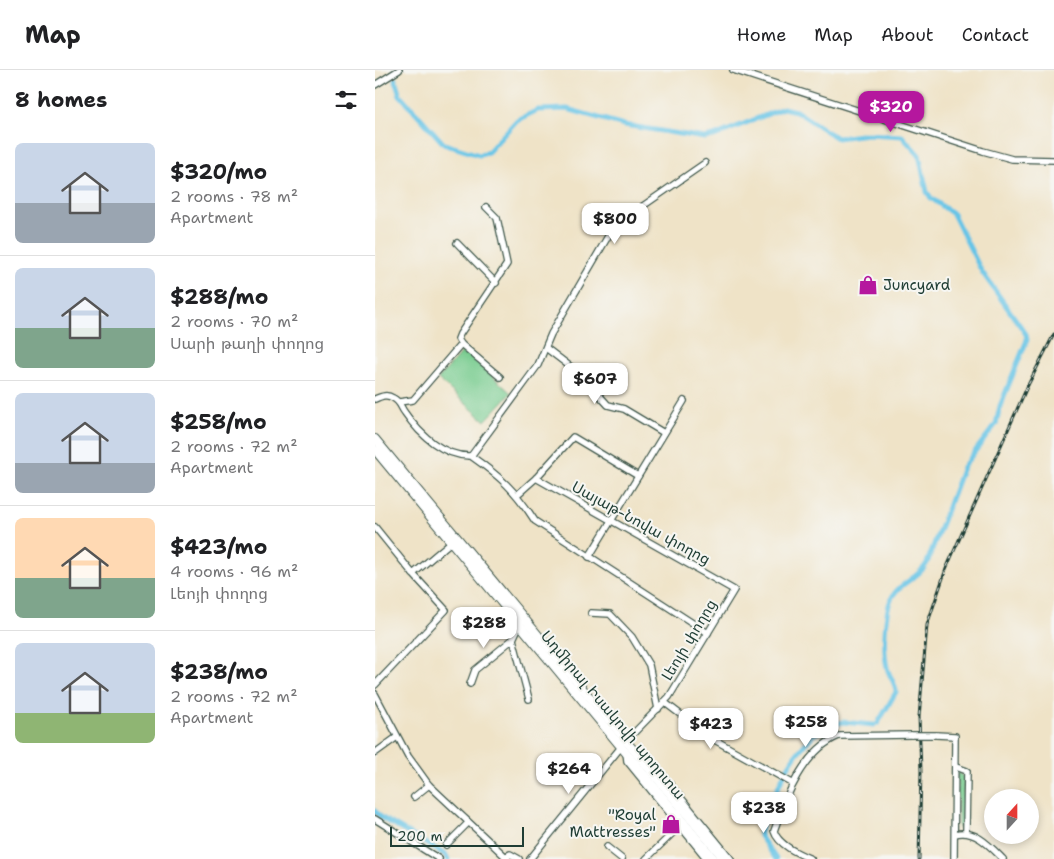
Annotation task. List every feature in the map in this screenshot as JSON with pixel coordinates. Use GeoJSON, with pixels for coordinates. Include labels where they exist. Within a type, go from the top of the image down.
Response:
{"type":"FeatureCollection","features":[{"type":"Feature","properties":{"kind":"highway","name":"Ադմիրալ Իսակովի պողոտա"},"geometry":{"type":"LineString","coordinates":[[375,439],[626,747],[714,859]]}},
{"type":"Feature","properties":{"kind":"highway","name":"Ադմիրալ Իսակովի պողոտա"},"geometry":{"type":"LineString","coordinates":[[375,450],[519,624],[724,859]]}},
{"type":"Feature","properties":{"kind":"street"},"geometry":{"type":"LineString","coordinates":[[375,85],[399,70]]}},
{"type":"Feature","properties":{"kind":"street"},"geometry":{"type":"LineString","coordinates":[[733,70],[983,151],[1012,159],[1054,160]]}},
{"type":"Feature","properties":{"kind":"street"},"geometry":{"type":"LineString","coordinates":[[471,456],[538,365],[551,334],[614,226],[705,163]]}},
{"type":"Feature","properties":{"kind":"street"},"geometry":{"type":"LineString","coordinates":[[486,207],[497,218],[507,264],[458,339],[461,344],[500,377]]}},
{"type":"Feature","properties":{"kind":"street"},"geometry":{"type":"LineString","coordinates":[[457,243],[496,283]]}},
{"type":"Feature","properties":{"kind":"street"},"geometry":{"type":"LineString","coordinates":[[375,399],[385,395],[399,402],[413,400],[461,344]]}},
{"type":"Feature","properties":{"kind":"street"},"geometry":{"type":"LineString","coordinates":[[546,348],[580,374],[608,405],[624,409],[663,433]]}},
{"type":"Feature","properties":{"kind":"street"},"geometry":{"type":"LineString","coordinates":[[589,557],[683,401]]}},
{"type":"Feature","properties":{"kind":"street"},"geometry":{"type":"LineString","coordinates":[[399,402],[404,412],[431,443],[459,456],[471,456],[498,474],[518,494],[535,521],[708,633]]}},
{"type":"Feature","properties":{"kind":"street"},"geometry":{"type":"LineString","coordinates":[[518,494],[536,478],[571,438],[576,438],[638,476]]}},
{"type":"Feature","properties":{"kind":"street","name":"Սայաթ-Նովա փողոց"},"geometry":{"type":"LineString","coordinates":[[536,478],[734,590]]}},
{"type":"Feature","properties":{"kind":"street"},"geometry":{"type":"LineString","coordinates":[[375,527],[413,574],[446,610],[375,685]]}},
{"type":"Feature","properties":{"kind":"street"},"geometry":{"type":"LineString","coordinates":[[413,574],[451,542]]}},
{"type":"Feature","properties":{"kind":"street","name":"Լեոյի փողոց"},"geometry":{"type":"LineString","coordinates":[[530,859],[664,702],[734,590]]}},
{"type":"Feature","properties":{"kind":"street"},"geometry":{"type":"LineString","coordinates":[[591,614],[610,614],[632,637],[649,665],[658,709]]}},
{"type":"Feature","properties":{"kind":"street"},"geometry":{"type":"LineString","coordinates":[[470,684],[475,670],[513,639],[519,624]]}},
{"type":"Feature","properties":{"kind":"street"},"geometry":{"type":"LineString","coordinates":[[513,639],[529,699]]}},
{"type":"Feature","properties":{"kind":"street"},"geometry":{"type":"LineString","coordinates":[[375,694],[397,737],[429,785],[506,858],[511,854],[519,859]]}},
{"type":"Feature","properties":{"kind":"street","name":"Լեոյի փողոց"},"geometry":{"type":"LineString","coordinates":[[664,702],[713,739],[792,783]]}},
{"type":"Feature","properties":{"kind":"street"},"geometry":{"type":"LineString","coordinates":[[811,859],[799,855],[778,839],[774,831],[792,783],[828,740],[839,736],[912,735],[955,736],[954,859]]}},
{"type":"Feature","properties":{"kind":"street"},"geometry":{"type":"LineString","coordinates":[[375,753],[397,737]]}},
{"type":"Feature","properties":{"kind":"street"},"geometry":{"type":"LineString","coordinates":[[707,859],[627,761],[626,747],[647,756],[731,859]]}},
{"type":"Feature","properties":{"kind":"street"},"geometry":{"type":"LineString","coordinates":[[956,767],[967,771],[966,831]]}},
{"type":"Feature","properties":{"kind":"street"},"geometry":{"type":"LineString","coordinates":[[414,797],[429,785]]}},
{"type":"Feature","properties":{"kind":"street"},"geometry":{"type":"LineString","coordinates":[[375,819],[439,859]]}},
{"type":"Feature","properties":{"kind":"street"},"geometry":{"type":"LineString","coordinates":[[446,844],[468,823]]}},
{"type":"Feature","properties":{"kind":"street"},"geometry":{"type":"LineString","coordinates":[[646,859],[680,826]]}},
{"type":"Feature","properties":{"kind":"street"},"geometry":{"type":"LineString","coordinates":[[955,834],[966,831],[977,836],[1003,859]]}},
{"type":"Feature","properties":{"kind":"street"},"geometry":{"type":"LineString","coordinates":[[607,847],[622,859]]}},
{"type":"Feature","properties":{"kind":"green space"},"geometry":{"type":"Polygon","coordinates":[[[464,350],[511,393],[485,421],[438,379],[464,350]]]}},
{"type":"Feature","properties":{"kind":"green space"},"geometry":{"type":"Polygon","coordinates":[[[959,772],[964,778],[963,823],[958,829],[957,775],[959,772]]]}},
{"type":"Feature","properties":{"kind":"waterway"},"geometry":{"type":"LineString","coordinates":[[395,79],[400,95],[444,144],[479,155],[487,153],[517,120],[538,110],[567,109],[624,125],[705,138],[783,108],[796,111],[837,138],[868,134],[902,136],[919,155],[927,192],[931,198],[953,214],[982,272],[1026,334],[1027,340],[1000,406],[996,424],[963,467],[927,563],[920,572],[894,594],[891,600],[886,619],[885,651],[888,670],[896,692],[878,723]]}},
{"type":"Feature","properties":{"kind":"waterway"},"geometry":{"type":"LineString","coordinates":[[828,726],[843,722],[874,725]]}},
{"type":"Feature","properties":{"kind":"waterway"},"geometry":{"type":"LineString","coordinates":[[776,859],[760,836],[760,831],[777,789],[791,762],[800,749],[823,729]]}},
{"type":"Feature","properties":{"kind":"waterway"},"geometry":{"type":"LineString","coordinates":[[375,811],[382,818],[446,855],[448,859]]}},
{"type":"Feature","properties":{"kind":"railway"},"geometry":{"type":"LineString","coordinates":[[919,859],[921,771],[919,717],[927,625],[946,569],[1027,387],[1054,334]]}},
{"type":"Feature","properties":{"kind":"place","name":"Juncyard"},"geometry":{"type":"Point","coordinates":[868,285]}},
{"type":"Feature","properties":{"kind":"place","name":"\"Royal Mattresses\""},"geometry":{"type":"Point","coordinates":[671,824]}}]}
